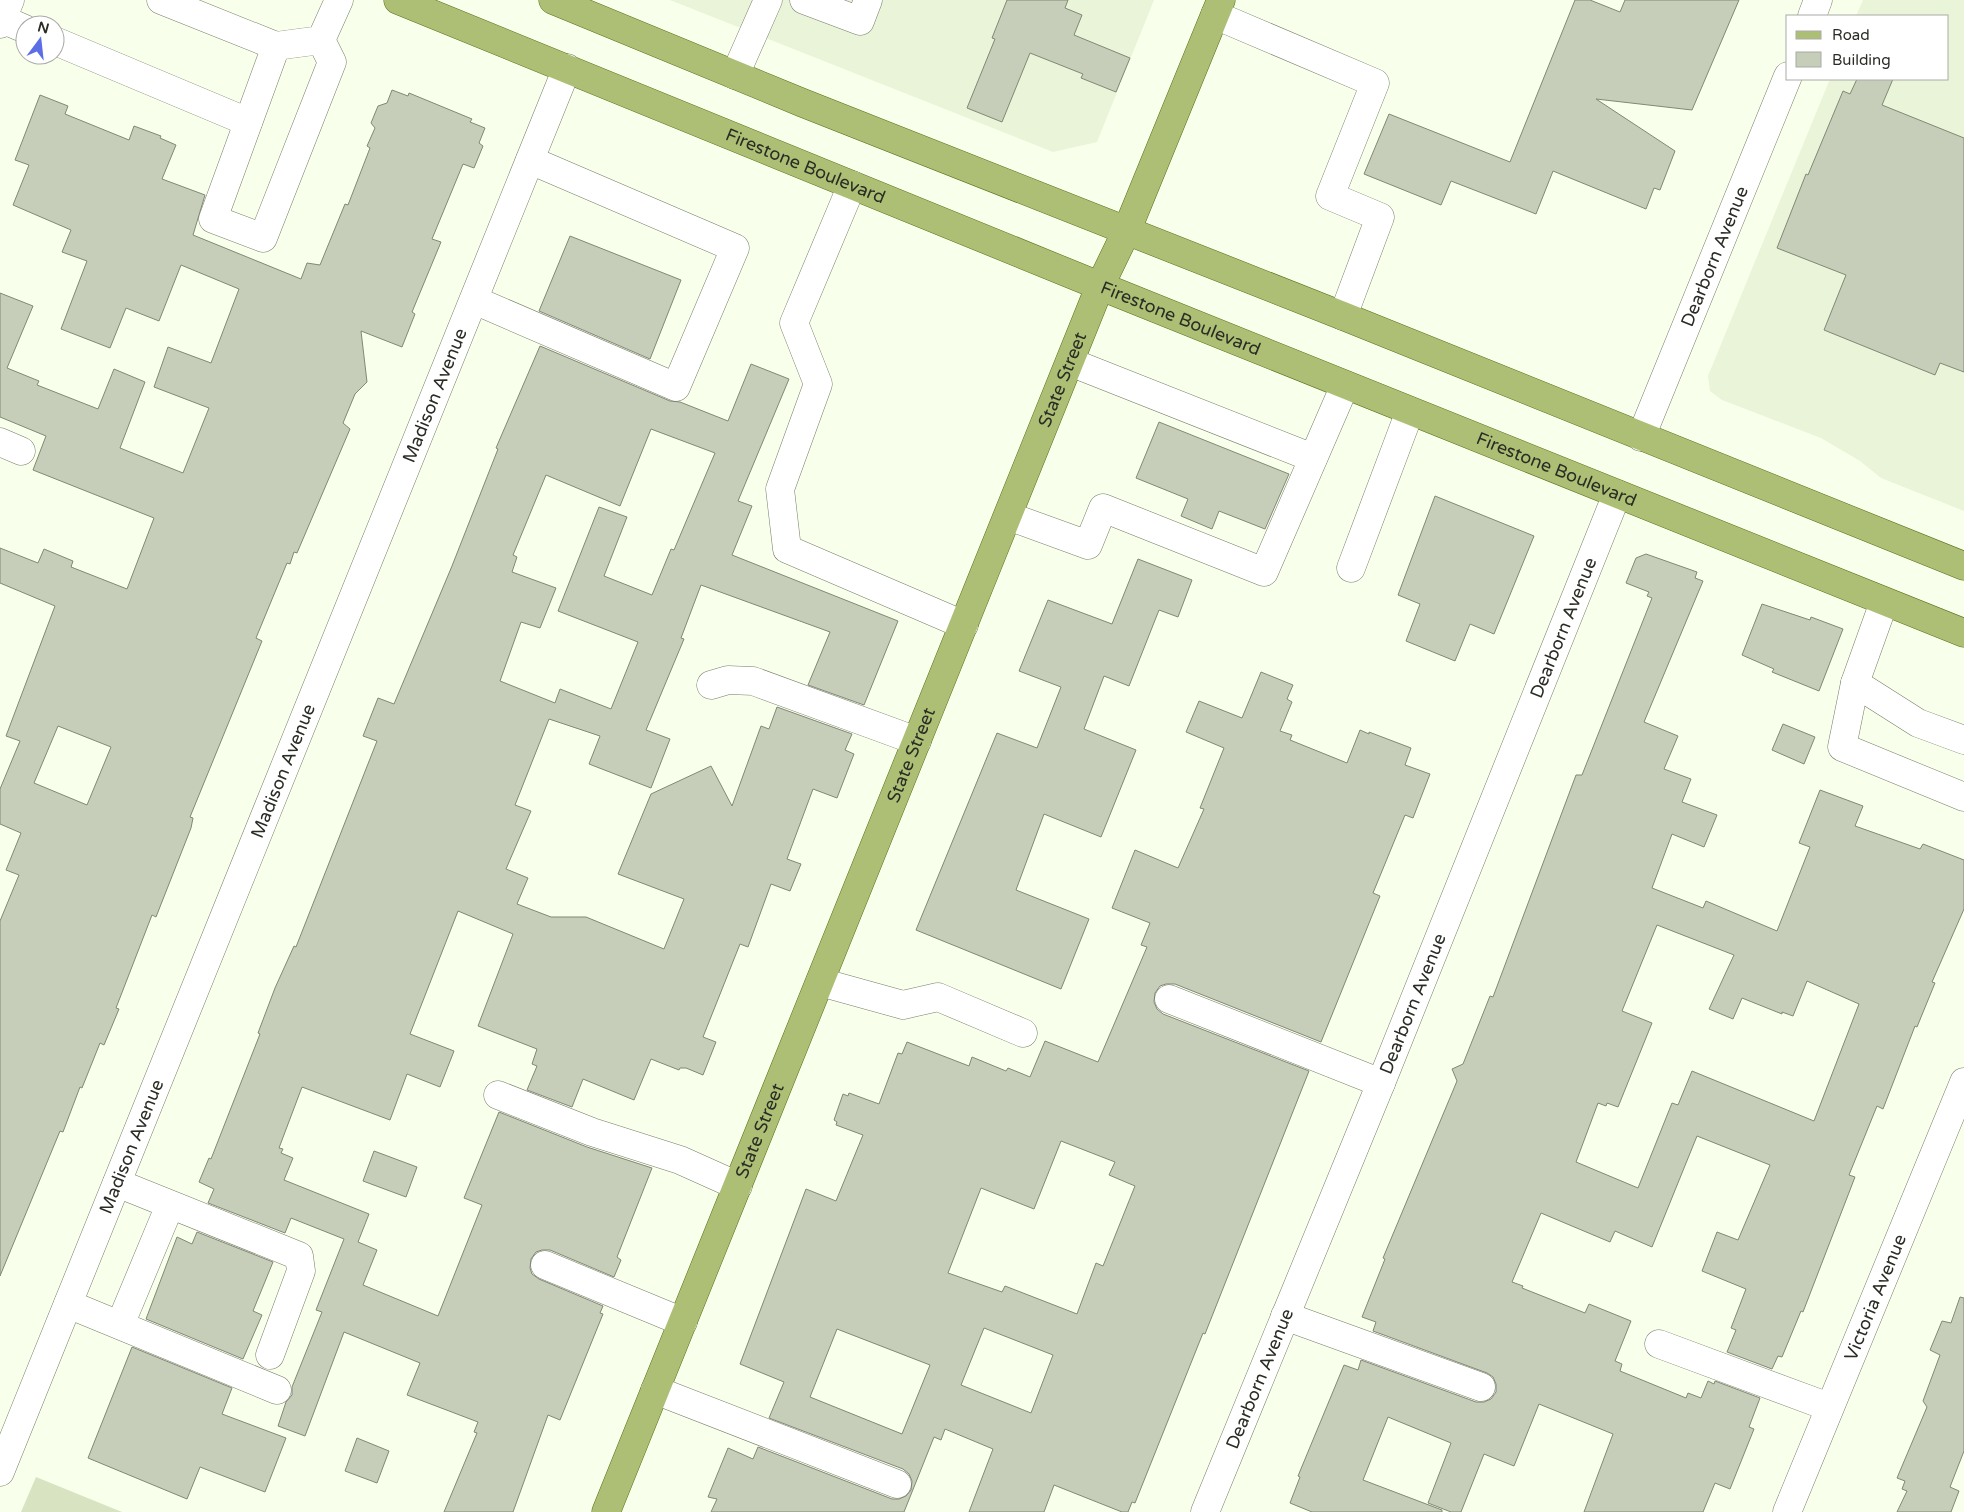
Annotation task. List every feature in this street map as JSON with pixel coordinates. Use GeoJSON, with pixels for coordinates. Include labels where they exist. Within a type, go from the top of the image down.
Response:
{"type":"FeatureCollection","features":[{"type":"Feature","properties":{"kind":"main road","name":"Firestone Boulevard"},"geometry":{"type":"LineString","coordinates":[[398,0],[1100,286],[1964,633]]}},
{"type":"Feature","properties":{"kind":"main road"},"geometry":{"type":"LineString","coordinates":[[553,0],[591,7],[735,75],[1343,316],[1964,566]]}},
{"type":"Feature","properties":{"kind":"main road","name":"State Street"},"geometry":{"type":"LineString","coordinates":[[606,1512],[1100,286],[1127,230],[1218,8]]}},
{"type":"Feature","properties":{"kind":"street"},"geometry":{"type":"LineString","coordinates":[[161,0],[276,46],[322,40]]}},
{"type":"Feature","properties":{"kind":"street"},"geometry":{"type":"LineString","coordinates":[[276,46],[213,219],[263,238],[332,62],[322,40],[339,0]]}},
{"type":"Feature","properties":{"kind":"street"},"geometry":{"type":"LineString","coordinates":[[735,75],[768,0]]}},
{"type":"Feature","properties":{"kind":"street"},"geometry":{"type":"LineString","coordinates":[[804,0],[860,21],[868,0]]}},
{"type":"Feature","properties":{"kind":"street"},"geometry":{"type":"LineString","coordinates":[[1812,15],[1818,0]]}},
{"type":"Feature","properties":{"kind":"street"},"geometry":{"type":"LineString","coordinates":[[1218,8],[1375,83],[1330,196],[1380,217],[1343,316]]}},
{"type":"Feature","properties":{"kind":"street"},"geometry":{"type":"LineString","coordinates":[[65,45],[248,122]]}},
{"type":"Feature","properties":{"kind":"street","name":"Madison Avenue"},"geometry":{"type":"LineString","coordinates":[[0,1472],[567,68]]}},
{"type":"Feature","properties":{"kind":"street","name":"Dearborn Avenue"},"geometry":{"type":"LineString","coordinates":[[1641,437],[1786,80]]}},
{"type":"Feature","properties":{"kind":"street"},"geometry":{"type":"LineString","coordinates":[[474,300],[676,387],[735,248],[530,160]]}},
{"type":"Feature","properties":{"kind":"street"},"geometry":{"type":"LineString","coordinates":[[852,185],[794,323],[818,384],[780,489],[787,548],[964,625]]}},
{"type":"Feature","properties":{"kind":"street"},"geometry":{"type":"LineString","coordinates":[[1070,362],[1313,458]]}},
{"type":"Feature","properties":{"kind":"street"},"geometry":{"type":"LineString","coordinates":[[1008,516],[1088,545],[1102,508],[1264,572],[1345,385]]}},
{"type":"Feature","properties":{"kind":"street"},"geometry":{"type":"LineString","coordinates":[[1351,568],[1410,411]]}},
{"type":"Feature","properties":{"kind":"street","name":"Dearborn Avenue"},"geometry":{"type":"LineString","coordinates":[[1205,1512],[1381,1082],[1617,494]]}},
{"type":"Feature","properties":{"kind":"street"},"geometry":{"type":"LineString","coordinates":[[1884,602],[1855,683],[1842,747],[1964,797]]}},
{"type":"Feature","properties":{"kind":"street"},"geometry":{"type":"LineString","coordinates":[[711,685],[728,680],[754,681],[917,741]]}},
{"type":"Feature","properties":{"kind":"street"},"geometry":{"type":"LineString","coordinates":[[1855,683],[1918,723],[1964,740]]}},
{"type":"Feature","properties":{"kind":"street"},"geometry":{"type":"LineString","coordinates":[[820,982],[903,1005],[938,997],[1023,1033]]}},
{"type":"Feature","properties":{"kind":"street"},"geometry":{"type":"LineString","coordinates":[[1169,999],[1381,1082]]}},
{"type":"Feature","properties":{"kind":"street","name":"Victoria Avenue"},"geometry":{"type":"LineString","coordinates":[[1787,1512],[1964,1082]]}},
{"type":"Feature","properties":{"kind":"street"},"geometry":{"type":"LineString","coordinates":[[498,1095],[592,1132],[680,1160],[738,1186]]}},
{"type":"Feature","properties":{"kind":"street"},"geometry":{"type":"LineString","coordinates":[[117,1183],[299,1256],[301,1271],[270,1355]]}},
{"type":"Feature","properties":{"kind":"street"},"geometry":{"type":"LineString","coordinates":[[120,1326],[170,1204]]}},
{"type":"Feature","properties":{"kind":"street"},"geometry":{"type":"LineString","coordinates":[[545,1264],[683,1322]]}},
{"type":"Feature","properties":{"kind":"street"},"geometry":{"type":"LineString","coordinates":[[68,1304],[277,1390]]}},
{"type":"Feature","properties":{"kind":"street"},"geometry":{"type":"LineString","coordinates":[[1285,1316],[1481,1387]]}},
{"type":"Feature","properties":{"kind":"street"},"geometry":{"type":"LineString","coordinates":[[1658,1344],[1829,1407]]}},
{"type":"Feature","properties":{"kind":"street"},"geometry":{"type":"LineString","coordinates":[[655,1390],[897,1484]]}},
{"type":"Feature","properties":{"kind":"shaded area"},"geometry":{"type":"Polygon","coordinates":[[[670,0],[1154,0],[1097,142],[1053,152],[670,0]]]}},
{"type":"Feature","properties":{"kind":"shaded area"},"geometry":{"type":"Polygon","coordinates":[[[1863,0],[1964,0],[1964,511],[1881,478],[1860,461],[1821,438],[1722,400],[1710,391],[1708,376],[1830,80],[1949,80],[1949,15],[1856,15],[1863,0]]]}},
{"type":"Feature","properties":{"kind":"shaded area"},"geometry":{"type":"Polygon","coordinates":[[[36,1477],[122,1512],[21,1512],[36,1477]]]}},
{"type":"Feature","properties":{"kind":"building"},"geometry":{"type":"Polygon","coordinates":[[[1007,0],[1068,0],[1065,8],[1082,15],[1074,35],[1130,58],[1116,92],[1081,78],[1083,74],[1030,53],[1002,122],[967,108],[995,39],[992,38],[1007,0]]]}},
{"type":"Feature","properties":{"kind":"building"},"geometry":{"type":"Polygon","coordinates":[[[1575,0],[1590,0],[1620,12],[1625,0],[1739,0],[1692,110],[1596,99],[1675,151],[1660,190],[1654,188],[1646,209],[1553,171],[1536,214],[1451,181],[1441,205],[1364,174],[1389,114],[1510,162],[1575,0]]]}},
{"type":"Feature","properties":{"kind":"building"},"geometry":{"type":"Polygon","coordinates":[[[1857,80],[1893,80],[1882,105],[1964,138],[1964,372],[1940,363],[1935,375],[1824,330],[1846,275],[1777,248],[1806,174],[1808,175],[1843,91],[1850,94],[1857,80]]]}},
{"type":"Feature","properties":{"kind":"building"},"geometry":{"type":"Polygon","coordinates":[[[392,90],[408,96],[409,93],[472,119],[470,122],[485,128],[479,143],[483,146],[474,168],[463,164],[432,239],[441,242],[412,312],[415,314],[402,347],[361,331],[367,382],[355,394],[343,423],[350,429],[297,553],[294,552],[290,564],[287,563],[256,638],[262,641],[190,817],[193,818],[191,828],[156,917],[152,915],[116,1008],[119,1009],[104,1045],[100,1043],[82,1088],[80,1087],[63,1132],[60,1131],[0,1276],[0,921],[19,875],[6,870],[21,833],[0,824],[0,789],[20,741],[6,736],[55,606],[0,583],[0,548],[38,563],[44,549],[73,561],[71,567],[127,589],[154,518],[33,470],[46,436],[0,417],[0,293],[33,306],[7,368],[39,381],[37,385],[98,409],[114,369],[145,382],[120,448],[183,473],[209,408],[154,387],[168,347],[211,363],[239,289],[181,265],[159,321],[126,308],[110,348],[61,329],[87,261],[62,252],[71,230],[13,205],[29,165],[15,160],[40,95],[68,106],[65,114],[129,140],[134,126],[161,136],[160,138],[176,145],[162,179],[205,195],[193,235],[301,279],[307,263],[320,265],[345,204],[348,205],[370,148],[367,146],[375,128],[371,123],[378,106],[387,103],[392,90]],[[58,726],[34,783],[87,805],[111,747],[58,726]]]}},
{"type":"Feature","properties":{"kind":"building"},"geometry":{"type":"Polygon","coordinates":[[[570,236],[681,280],[650,359],[539,311],[570,236]]]}},
{"type":"Feature","properties":{"kind":"building"},"geometry":{"type":"Polygon","coordinates":[[[540,346],[670,401],[680,402],[728,421],[751,364],[789,379],[738,501],[752,506],[732,555],[898,621],[864,705],[808,685],[830,632],[701,585],[681,638],[684,639],[646,730],[670,739],[651,788],[589,764],[600,736],[549,719],[515,805],[531,811],[506,869],[528,878],[517,904],[551,917],[586,917],[664,949],[684,899],[618,874],[651,794],[711,766],[732,806],[761,726],[769,729],[777,707],[852,734],[845,750],[854,754],[837,798],[813,789],[787,859],[801,864],[790,891],[771,884],[748,947],[740,944],[703,1037],[716,1042],[703,1075],[686,1068],[680,1068],[679,1070],[651,1059],[634,1100],[583,1079],[572,1107],[527,1090],[537,1066],[532,1064],[537,1049],[478,1026],[513,934],[458,911],[410,1034],[454,1051],[440,1087],[407,1074],[390,1120],[302,1087],[279,1148],[283,1149],[281,1153],[293,1158],[284,1180],[369,1214],[358,1242],[377,1250],[363,1285],[438,1316],[482,1205],[464,1198],[499,1112],[587,1147],[652,1168],[617,1257],[621,1260],[614,1277],[550,1250],[536,1252],[531,1259],[530,1268],[532,1274],[539,1279],[603,1306],[600,1313],[603,1314],[560,1420],[548,1415],[513,1512],[444,1512],[477,1433],[474,1432],[478,1422],[407,1395],[420,1363],[344,1332],[305,1436],[278,1426],[286,1402],[292,1395],[292,1387],[322,1312],[316,1310],[344,1239],[291,1218],[285,1233],[208,1203],[214,1189],[199,1182],[209,1158],[211,1159],[260,1034],[258,1033],[275,988],[294,946],[296,947],[377,741],[363,736],[378,698],[394,704],[452,566],[498,449],[496,448],[540,346]],[[651,429],[620,506],[546,475],[513,555],[517,557],[512,572],[556,588],[540,628],[521,622],[500,681],[555,703],[560,689],[611,709],[638,642],[558,611],[599,507],[627,517],[604,576],[652,595],[671,549],[674,550],[715,453],[651,429]]]}},
{"type":"Feature","properties":{"kind":"building"},"geometry":{"type":"Polygon","coordinates":[[[1159,422],[1289,474],[1265,529],[1219,511],[1212,529],[1181,516],[1188,499],[1136,478],[1159,422]]]}},
{"type":"Feature","properties":{"kind":"building"},"geometry":{"type":"Polygon","coordinates":[[[1435,496],[1534,536],[1494,634],[1470,624],[1455,661],[1406,641],[1420,604],[1398,595],[1435,496]]]}},
{"type":"Feature","properties":{"kind":"building"},"geometry":{"type":"Polygon","coordinates":[[[1646,554],[1697,572],[1695,578],[1703,581],[1644,722],[1678,736],[1664,769],[1691,779],[1682,802],[1717,815],[1704,847],[1672,834],[1652,888],[1703,908],[1706,901],[1777,931],[1810,847],[1799,843],[1820,790],[1863,806],[1855,826],[1920,849],[1923,844],[1964,860],[1964,909],[1932,982],[1935,983],[1917,1027],[1915,1026],[1883,1109],[1877,1106],[1849,1175],[1855,1177],[1803,1312],[1801,1311],[1782,1357],[1778,1356],[1772,1369],[1727,1352],[1736,1330],[1731,1328],[1746,1289],[1702,1271],[1717,1232],[1738,1240],[1770,1165],[1697,1136],[1652,1247],[1615,1231],[1610,1242],[1541,1213],[1512,1282],[1523,1286],[1522,1288],[1585,1313],[1589,1304],[1631,1321],[1615,1361],[1622,1364],[1620,1371],[1686,1398],[1688,1393],[1701,1398],[1708,1381],[1714,1384],[1715,1381],[1760,1398],[1749,1427],[1754,1429],[1730,1489],[1715,1483],[1703,1512],[1584,1512],[1613,1434],[1539,1404],[1514,1466],[1484,1454],[1461,1512],[1451,1512],[1428,1503],[1451,1443],[1388,1417],[1363,1480],[1442,1510],[1442,1512],[1312,1512],[1290,1503],[1300,1477],[1298,1476],[1344,1365],[1358,1370],[1361,1360],[1476,1402],[1484,1402],[1491,1399],[1496,1392],[1496,1384],[1493,1377],[1487,1373],[1373,1331],[1376,1322],[1362,1317],[1385,1259],[1383,1258],[1457,1081],[1452,1069],[1463,1064],[1490,996],[1493,997],[1576,775],[1582,775],[1652,598],[1647,596],[1649,592],[1626,583],[1636,558],[1646,554]],[[1657,925],[1622,1011],[1652,1023],[1618,1107],[1607,1103],[1606,1106],[1598,1103],[1576,1162],[1638,1188],[1672,1103],[1678,1105],[1692,1071],[1814,1121],[1859,1004],[1807,981],[1793,1016],[1782,1012],[1782,1014],[1742,998],[1733,1019],[1709,1009],[1734,955],[1657,925]]]}},
{"type":"Feature","properties":{"kind":"building"},"geometry":{"type":"Polygon","coordinates":[[[1138,559],[1192,580],[1178,617],[1159,610],[1129,686],[1104,676],[1084,729],[1136,750],[1101,837],[1044,814],[1016,890],[1089,919],[1061,989],[916,930],[997,733],[1037,748],[1061,687],[1019,671],[1048,600],[1112,624],[1138,559]]]}},
{"type":"Feature","properties":{"kind":"building"},"geometry":{"type":"Polygon","coordinates":[[[1762,604],[1810,620],[1811,617],[1843,629],[1819,691],[1772,672],[1774,669],[1742,655],[1762,604]]]}},
{"type":"Feature","properties":{"kind":"building"},"geometry":{"type":"Polygon","coordinates":[[[1261,672],[1293,685],[1287,699],[1292,702],[1280,731],[1292,735],[1290,740],[1347,763],[1360,730],[1369,734],[1369,732],[1411,748],[1405,765],[1430,774],[1413,818],[1405,815],[1373,893],[1380,896],[1321,1042],[1175,984],[1160,986],[1155,993],[1154,1002],[1157,1009],[1163,1014],[1309,1071],[1205,1334],[1203,1333],[1135,1503],[1132,1502],[1128,1512],[1122,1512],[1054,1485],[1044,1512],[969,1512],[993,1449],[945,1429],[941,1440],[934,1437],[904,1512],[711,1512],[717,1499],[708,1497],[728,1448],[753,1459],[758,1447],[892,1499],[906,1496],[911,1490],[912,1481],[909,1474],[903,1469],[769,1418],[784,1382],[740,1364],[806,1189],[836,1201],[863,1135],[836,1125],[837,1122],[834,1120],[843,1094],[848,1096],[849,1093],[879,1104],[898,1053],[902,1054],[907,1042],[969,1066],[972,1057],[1006,1071],[1008,1068],[1030,1077],[1045,1041],[1098,1062],[1147,947],[1141,945],[1150,923],[1112,908],[1135,850],[1178,868],[1204,809],[1200,808],[1224,748],[1186,732],[1199,701],[1242,718],[1261,672]],[[1061,1141],[1034,1209],[981,1188],[948,1273],[1002,1292],[1005,1286],[1077,1314],[1096,1263],[1103,1266],[1135,1186],[1109,1175],[1115,1162],[1061,1141]],[[984,1328],[961,1385],[1031,1413],[1053,1355],[984,1328]],[[837,1329],[810,1397],[902,1434],[930,1365],[837,1329]]]}},
{"type":"Feature","properties":{"kind":"building"},"geometry":{"type":"Polygon","coordinates":[[[1783,724],[1815,737],[1804,764],[1772,750],[1783,724]]]}},
{"type":"Feature","properties":{"kind":"building"},"geometry":{"type":"Polygon","coordinates":[[[374,1151],[417,1167],[406,1197],[363,1181],[374,1151]]]}},
{"type":"Feature","properties":{"kind":"building"},"geometry":{"type":"Polygon","coordinates":[[[197,1232],[273,1262],[253,1311],[262,1315],[243,1359],[146,1319],[177,1237],[192,1244],[197,1232]]]}},
{"type":"Feature","properties":{"kind":"building"},"geometry":{"type":"Polygon","coordinates":[[[1960,1297],[1964,1298],[1964,1451],[1950,1487],[1959,1491],[1951,1512],[1897,1512],[1907,1491],[1902,1489],[1905,1481],[1897,1478],[1927,1407],[1923,1401],[1940,1355],[1930,1350],[1942,1321],[1951,1323],[1960,1297]]]}},
{"type":"Feature","properties":{"kind":"building"},"geometry":{"type":"Polygon","coordinates":[[[132,1347],[232,1388],[222,1414],[286,1438],[265,1492],[200,1467],[187,1499],[88,1458],[132,1347]]]}},
{"type":"Feature","properties":{"kind":"building"},"geometry":{"type":"Polygon","coordinates":[[[357,1438],[389,1451],[377,1483],[345,1471],[357,1438]]]}}]}
